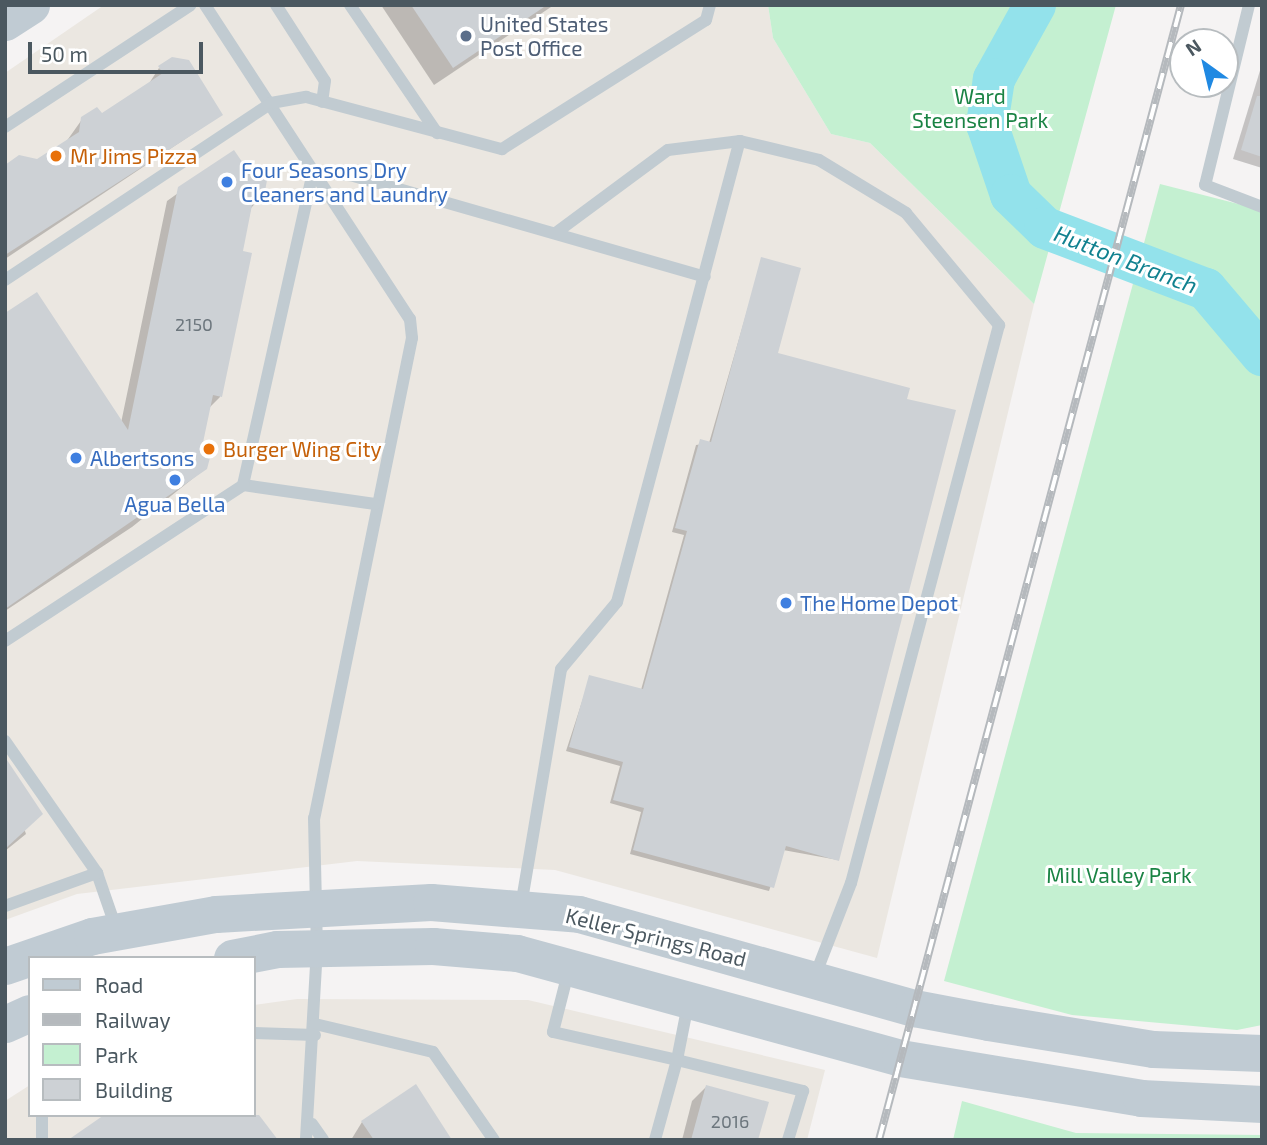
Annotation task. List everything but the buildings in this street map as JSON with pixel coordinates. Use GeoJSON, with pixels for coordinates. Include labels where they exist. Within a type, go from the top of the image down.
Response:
{"type":"FeatureCollection","features":[{"type":"Feature","properties":{"kind":"main road","name":"Keller Springs Road"},"geometry":{"type":"LineString","coordinates":[[37,956],[117,931],[316,906],[431,902],[520,909],[579,914],[815,976],[914,1008],[1153,1049],[1262,1053]]}},
{"type":"Feature","properties":{"kind":"main road"},"geometry":{"type":"LineString","coordinates":[[249,956],[317,948],[433,946],[517,953],[900,1058],[1142,1098],[1262,1104]]}},
{"type":"Feature","properties":{"kind":"main road","name":"Keller Springs Road"},"geometry":{"type":"LineString","coordinates":[[5,966],[28,959]]}},
{"type":"Feature","properties":{"kind":"main road"},"geometry":{"type":"LineString","coordinates":[[689,1000],[729,994],[780,1004],[797,998],[815,976]]}},
{"type":"Feature","properties":{"kind":"main road"},"geometry":{"type":"LineString","coordinates":[[5,1024],[28,1014]]}},
{"type":"Feature","properties":{"kind":"lane"},"geometry":{"type":"LineString","coordinates":[[5,127],[191,5]]}},
{"type":"Feature","properties":{"kind":"lane"},"geometry":{"type":"LineString","coordinates":[[205,5],[410,319],[412,338],[375,504],[314,818],[317,948],[315,1030],[312,1124],[306,1140]]}},
{"type":"Feature","properties":{"kind":"lane"},"geometry":{"type":"LineString","coordinates":[[276,5],[325,81],[322,102]]}},
{"type":"Feature","properties":{"kind":"lane"},"geometry":{"type":"LineString","coordinates":[[350,5],[437,133]]}},
{"type":"Feature","properties":{"kind":"lane"},"geometry":{"type":"LineString","coordinates":[[5,280],[271,103],[322,102],[502,149],[706,20],[710,5]]}},
{"type":"Feature","properties":{"kind":"lane"},"geometry":{"type":"LineString","coordinates":[[1249,5],[1206,185],[1262,206]]}},
{"type":"Feature","properties":{"kind":"lane"},"geometry":{"type":"LineString","coordinates":[[557,232],[668,150],[740,141],[819,160],[906,213],[999,325],[851,883],[815,976]]}},
{"type":"Feature","properties":{"kind":"lane"},"geometry":{"type":"LineString","coordinates":[[520,909],[561,669],[617,602],[740,141]]}},
{"type":"Feature","properties":{"kind":"lane"},"geometry":{"type":"LineString","coordinates":[[313,172],[350,174],[705,277]]}},
{"type":"Feature","properties":{"kind":"lane"},"geometry":{"type":"LineString","coordinates":[[243,485],[313,172]]}},
{"type":"Feature","properties":{"kind":"lane"},"geometry":{"type":"LineString","coordinates":[[5,641],[243,485],[375,504]]}},
{"type":"Feature","properties":{"kind":"lane"},"geometry":{"type":"LineString","coordinates":[[5,741],[97,873],[117,931]]}},
{"type":"Feature","properties":{"kind":"lane"},"geometry":{"type":"LineString","coordinates":[[5,906],[97,873]]}},
{"type":"Feature","properties":{"kind":"lane"},"geometry":{"type":"LineString","coordinates":[[569,968],[553,1032],[803,1091],[789,1140]]}},
{"type":"Feature","properties":{"kind":"lane"},"geometry":{"type":"LineString","coordinates":[[655,1140],[677,1060],[689,1000]]}},
{"type":"Feature","properties":{"kind":"lane"},"geometry":{"type":"LineString","coordinates":[[256,1033],[315,1030],[433,1052],[494,1140]]}},
{"type":"Feature","properties":{"kind":"lane"},"geometry":{"type":"LineString","coordinates":[[42,1117],[42,1140]]}},
{"type":"Feature","properties":{"kind":"lane"},"geometry":{"type":"LineString","coordinates":[[312,1124],[323,1140]]}},
{"type":"Feature","properties":{"kind":"shaded area"},"geometry":{"type":"Polygon","coordinates":[[[104,5],[768,5],[773,38],[831,134],[870,143],[1034,304],[877,958],[555,870],[357,861],[77,894],[5,920],[5,73],[104,5]]]}},
{"type":"Feature","properties":{"kind":"shaded area"},"geometry":{"type":"Polygon","coordinates":[[[297,999],[528,1000],[825,1070],[807,1140],[5,1140],[5,1101],[28,1086],[28,1117],[256,1117],[256,1005],[297,999]]]}},
{"type":"Feature","properties":{"kind":"green space","name":"Ward Steensen Park"},"geometry":{"type":"Polygon","coordinates":[[[768,5],[1116,5],[1034,304],[870,143],[831,134],[773,38],[768,5]]]}},
{"type":"Feature","properties":{"kind":"green space","name":"Mill Valley Park"},"geometry":{"type":"Polygon","coordinates":[[[1160,184],[1262,210],[1262,1025],[1237,1030],[1072,1015],[944,981],[1160,184]]]}},
{"type":"Feature","properties":{"kind":"green space"},"geometry":{"type":"Polygon","coordinates":[[[962,1101],[1076,1133],[1262,1135],[1262,1140],[953,1140],[962,1101]]]}},
{"type":"Feature","properties":{"kind":"waterway","name":"Hutton Branch"},"geometry":{"type":"LineString","coordinates":[[1035,5],[994,79],[987,124],[1011,195],[1045,228],[1206,289],[1262,355]]}},
{"type":"Feature","properties":{"kind":"railway"},"geometry":{"type":"LineString","coordinates":[[879,1140],[1181,5]]}},
{"type":"Feature","properties":{"kind":"place","name":"United States Post Office"},"geometry":{"type":"Point","coordinates":[466,36]}},
{"type":"Feature","properties":{"kind":"place","name":"Mr Jims Pizza"},"geometry":{"type":"Point","coordinates":[56,156]}},
{"type":"Feature","properties":{"kind":"place","name":"Four Seasons Dry Cleaners and Laundry"},"geometry":{"type":"Point","coordinates":[227,182]}},
{"type":"Feature","properties":{"kind":"place","name":"Burger Wing City"},"geometry":{"type":"Point","coordinates":[209,449]}},
{"type":"Feature","properties":{"kind":"place","name":"Albertsons"},"geometry":{"type":"Point","coordinates":[76,458]}},
{"type":"Feature","properties":{"kind":"place","name":"Agua Bella"},"geometry":{"type":"Point","coordinates":[175,480]}},
{"type":"Feature","properties":{"kind":"place","name":"The Home Depot"},"geometry":{"type":"Point","coordinates":[786,603]}}]}
